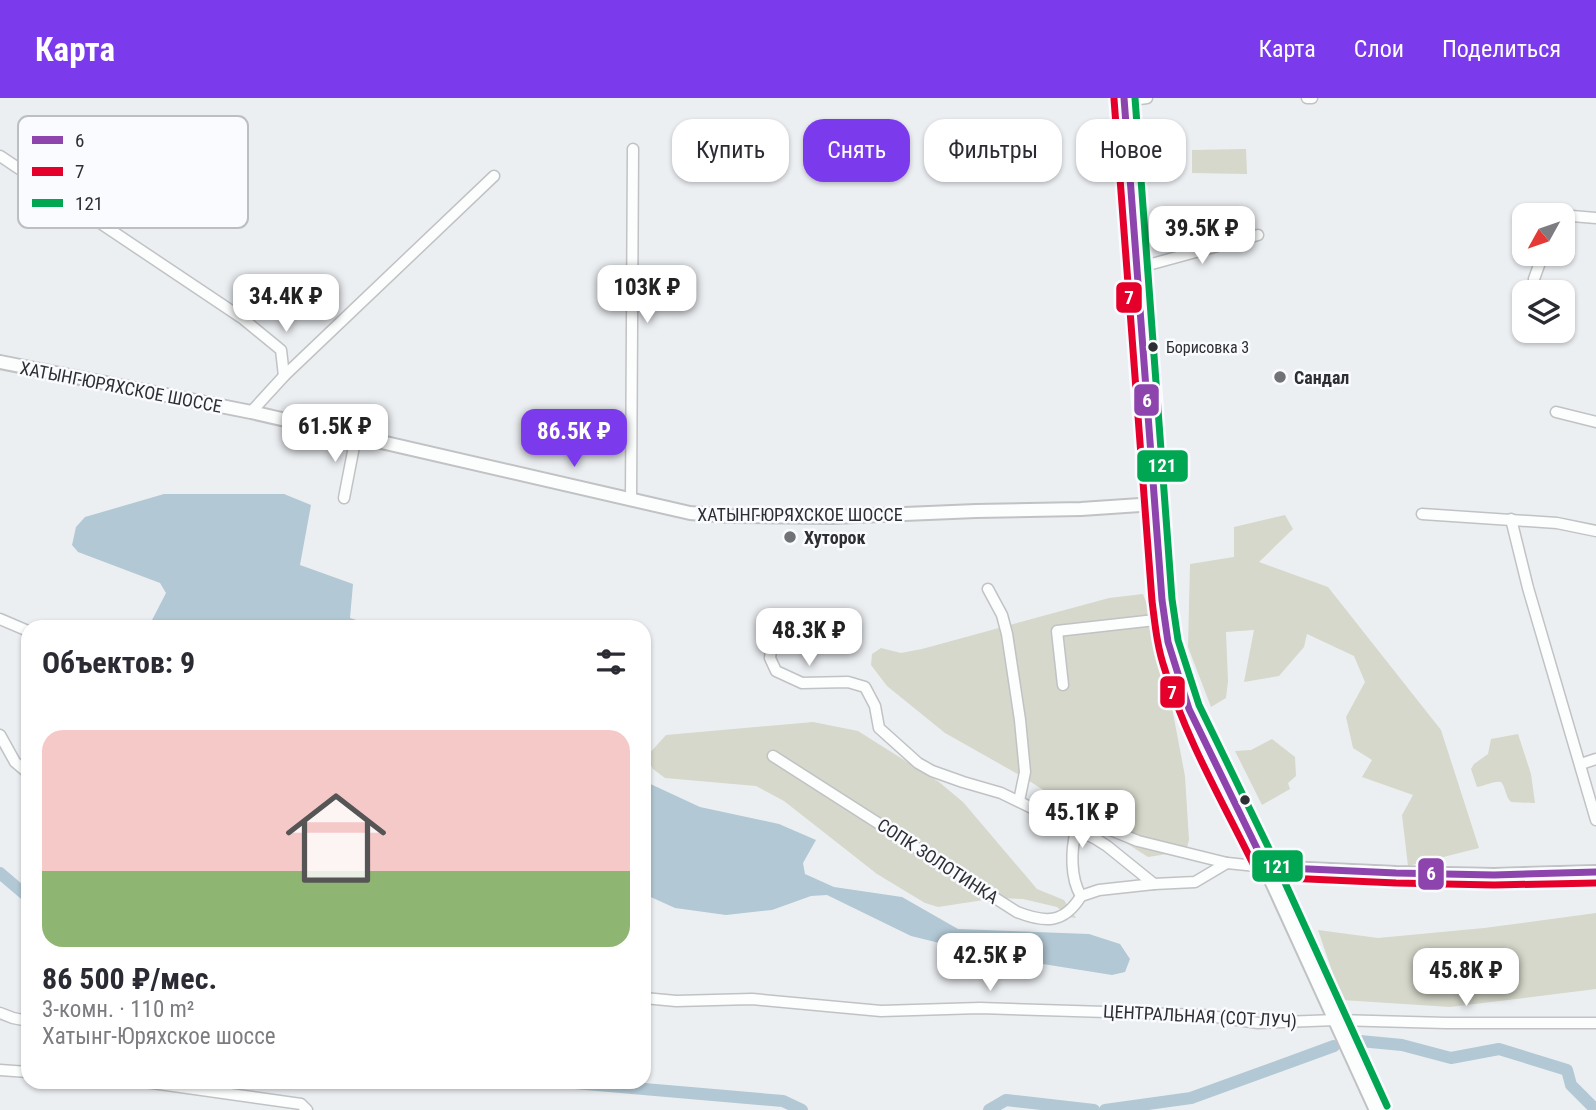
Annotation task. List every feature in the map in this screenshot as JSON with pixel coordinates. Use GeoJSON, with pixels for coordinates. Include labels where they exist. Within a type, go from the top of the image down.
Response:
{"type":"FeatureCollection","features":[{"type":"Feature","properties":{"kind":"highway"},"geometry":{"type":"LineString","coordinates":[[1266,867],[1377,1110]]}},
{"type":"Feature","properties":{"kind":"main road"},"geometry":{"type":"LineString","coordinates":[[1124,99],[1164,619],[1174,665],[1189,709],[1266,867],[1494,875],[1596,873]]}},
{"type":"Feature","properties":{"kind":"main road","name":"ХАТЫНГ-ЮРЯХСКОЕ ШОССЕ"},"geometry":{"type":"LineString","coordinates":[[0,362],[251,412],[690,513],[833,517],[1155,504]]}},
{"type":"Feature","properties":{"kind":"street"},"geometry":{"type":"LineString","coordinates":[[1124,99],[1147,98]]}},
{"type":"Feature","properties":{"kind":"street"},"geometry":{"type":"LineString","coordinates":[[631,500],[633,149]]}},
{"type":"Feature","properties":{"kind":"street"},"geometry":{"type":"LineString","coordinates":[[0,156],[18,168]]}},
{"type":"Feature","properties":{"kind":"street"},"geometry":{"type":"LineString","coordinates":[[251,412],[284,376],[494,176]]}},
{"type":"Feature","properties":{"kind":"street"},"geometry":{"type":"LineString","coordinates":[[1575,216],[1596,218]]}},
{"type":"Feature","properties":{"kind":"street"},"geometry":{"type":"LineString","coordinates":[[108,228],[242,318],[281,349],[284,376]]}},
{"type":"Feature","properties":{"kind":"street"},"geometry":{"type":"LineString","coordinates":[[1137,268],[1258,235]]}},
{"type":"Feature","properties":{"kind":"street"},"geometry":{"type":"LineString","coordinates":[[1534,279],[1539,266]]}},
{"type":"Feature","properties":{"kind":"street"},"geometry":{"type":"LineString","coordinates":[[1556,412],[1596,422]]}},
{"type":"Feature","properties":{"kind":"street"},"geometry":{"type":"LineString","coordinates":[[344,498],[356,436]]}},
{"type":"Feature","properties":{"kind":"street"},"geometry":{"type":"LineString","coordinates":[[1422,514],[1558,523],[1596,531]]}},
{"type":"Feature","properties":{"kind":"street"},"geometry":{"type":"LineString","coordinates":[[1511,519],[1528,588],[1596,820]]}},
{"type":"Feature","properties":{"kind":"street"},"geometry":{"type":"LineString","coordinates":[[988,589],[1002,615],[1007,634],[1018,708],[1025,772],[1019,801]]}},
{"type":"Feature","properties":{"kind":"street"},"geometry":{"type":"LineString","coordinates":[[0,619],[21,628]]}},
{"type":"Feature","properties":{"kind":"street"},"geometry":{"type":"LineString","coordinates":[[1063,685],[1058,631],[1164,619]]}},
{"type":"Feature","properties":{"kind":"street"},"geometry":{"type":"LineString","coordinates":[[772,642],[770,658],[776,671],[802,683],[848,682],[865,687],[875,706],[879,728],[918,763],[962,782],[1001,793],[1107,846],[1154,884]]}},
{"type":"Feature","properties":{"kind":"street"},"geometry":{"type":"LineString","coordinates":[[0,735],[15,762],[21,767]]}},
{"type":"Feature","properties":{"kind":"street","name":"СОПК ЗОЛОТИНКА"},"geometry":{"type":"LineString","coordinates":[[773,755],[1027,916],[1058,919],[1074,908],[1081,896],[1098,890],[1195,882],[1227,863]]}},
{"type":"Feature","properties":{"kind":"street"},"geometry":{"type":"LineString","coordinates":[[1581,764],[1596,759]]}},
{"type":"Feature","properties":{"kind":"street"},"geometry":{"type":"LineString","coordinates":[[1086,820],[1138,841],[1227,863],[1266,867]]}},
{"type":"Feature","properties":{"kind":"street"},"geometry":{"type":"LineString","coordinates":[[1076,831],[1072,844],[1072,860],[1077,890],[1081,896]]}},
{"type":"Feature","properties":{"kind":"street","name":"ЦЕНТРАЛЬНАЯ (СОТ ЛУЧ)"},"geometry":{"type":"LineString","coordinates":[[651,999],[752,999],[881,1011],[980,1008],[1203,1015],[1258,1023],[1336,1020],[1596,1023]]}},
{"type":"Feature","properties":{"kind":"street"},"geometry":{"type":"LineString","coordinates":[[0,1013],[21,1020]]}},
{"type":"Feature","properties":{"kind":"street"},"geometry":{"type":"LineString","coordinates":[[0,1070],[21,1072]]}},
{"type":"Feature","properties":{"kind":"street"},"geometry":{"type":"LineString","coordinates":[[195,1089],[301,1104],[307,1110]]}},
{"type":"Feature","properties":{"kind":"shaded area"},"geometry":{"type":"Polygon","coordinates":[[[1246,149],[1247,174],[1192,173],[1192,150],[1246,149]]]}},
{"type":"Feature","properties":{"kind":"shaded area"},"geometry":{"type":"Polygon","coordinates":[[[1285,515],[1293,529],[1259,562],[1328,587],[1441,730],[1479,848],[1408,866],[1402,815],[1413,795],[1362,777],[1372,760],[1353,748],[1346,717],[1365,682],[1354,656],[1307,634],[1304,647],[1279,676],[1244,682],[1254,630],[1226,632],[1226,698],[1211,707],[1188,647],[1190,564],[1234,557],[1234,527],[1285,515]]]}},
{"type":"Feature","properties":{"kind":"shaded area"},"geometry":{"type":"Polygon","coordinates":[[[1143,594],[1158,634],[1185,776],[1189,840],[1186,851],[1148,857],[1023,777],[945,733],[887,686],[871,665],[872,654],[881,648],[901,653],[922,649],[1109,598],[1143,594]]]}},
{"type":"Feature","properties":{"kind":"shaded area"},"geometry":{"type":"Polygon","coordinates":[[[813,722],[858,731],[939,782],[963,802],[1037,889],[1064,900],[1076,918],[1069,917],[1057,907],[1023,899],[997,898],[938,907],[925,903],[877,874],[784,801],[756,786],[665,778],[651,766],[651,752],[666,735],[813,722]]]}},
{"type":"Feature","properties":{"kind":"shaded area"},"geometry":{"type":"Polygon","coordinates":[[[1518,734],[1531,774],[1535,803],[1511,802],[1501,782],[1477,787],[1471,769],[1488,754],[1491,739],[1518,734]]]}},
{"type":"Feature","properties":{"kind":"shaded area"},"geometry":{"type":"Polygon","coordinates":[[[1272,739],[1295,757],[1296,776],[1288,783],[1290,789],[1262,805],[1235,751],[1251,750],[1272,739]]]}},
{"type":"Feature","properties":{"kind":"shaded area"},"geometry":{"type":"Polygon","coordinates":[[[1596,913],[1596,989],[1450,1007],[1342,1000],[1318,930],[1378,938],[1484,928],[1596,913]]]}},
{"type":"Feature","properties":{"kind":"water"},"geometry":{"type":"Polygon","coordinates":[[[164,494],[284,494],[311,505],[300,565],[353,584],[350,618],[356,620],[152,620],[166,593],[160,583],[78,552],[72,545],[76,527],[85,517],[164,494]]]}},
{"type":"Feature","properties":{"kind":"water"},"geometry":{"type":"Polygon","coordinates":[[[651,784],[700,807],[779,824],[816,840],[803,863],[805,874],[834,887],[902,897],[958,929],[1089,934],[1120,944],[1130,959],[1125,972],[1112,975],[992,956],[911,936],[827,895],[811,896],[772,910],[726,915],[675,908],[651,897],[651,784]]]}},
{"type":"Feature","properties":{"kind":"waterway"},"geometry":{"type":"LineString","coordinates":[[0,873],[21,891]]}},
{"type":"Feature","properties":{"kind":"waterway"},"geometry":{"type":"LineString","coordinates":[[1360,1041],[1402,1045],[1451,1058],[1499,1049],[1567,1070],[1571,1085],[1596,1110]]}},
{"type":"Feature","properties":{"kind":"waterway"},"geometry":{"type":"LineString","coordinates":[[1105,1110],[1191,1098],[1334,1046]]}},
{"type":"Feature","properties":{"kind":"waterway"},"geometry":{"type":"LineString","coordinates":[[644,1089],[783,1101],[802,1110]]}},
{"type":"Feature","properties":{"kind":"waterway"},"geometry":{"type":"LineString","coordinates":[[989,1110],[1006,1100],[1094,1110]]}},
{"type":"Feature","properties":{"kind":"transit line","name":"6"},"geometry":{"type":"LineString","coordinates":[[1124,98],[1162,600],[1168,642],[1189,709],[1266,867]]}},
{"type":"Feature","properties":{"kind":"transit line","name":"121"},"geometry":{"type":"LineString","coordinates":[[1135,98],[1172,599],[1178,640],[1199,705],[1276,863],[1387,1106]]}},
{"type":"Feature","properties":{"kind":"transit line","name":"7"},"geometry":{"type":"LineString","coordinates":[[1114,99],[1152,601],[1158,644],[1184,722],[1257,872]]}},
{"type":"Feature","properties":{"kind":"transit line","name":"6"},"geometry":{"type":"LineString","coordinates":[[1266,867],[1494,875],[1596,872]]}},
{"type":"Feature","properties":{"kind":"transit line","name":"7"},"geometry":{"type":"LineString","coordinates":[[1266,877],[1494,885],[1596,883]]}},
{"type":"Feature","properties":{"kind":"place","name":"Борисовка 3"},"geometry":{"type":"Point","coordinates":[1153,347]}},
{"type":"Feature","properties":{"kind":"place","name":"Сандал"},"geometry":{"type":"Point","coordinates":[1280,377]}},
{"type":"Feature","properties":{"kind":"place","name":"Хуторок"},"geometry":{"type":"Point","coordinates":[790,537]}}]}
